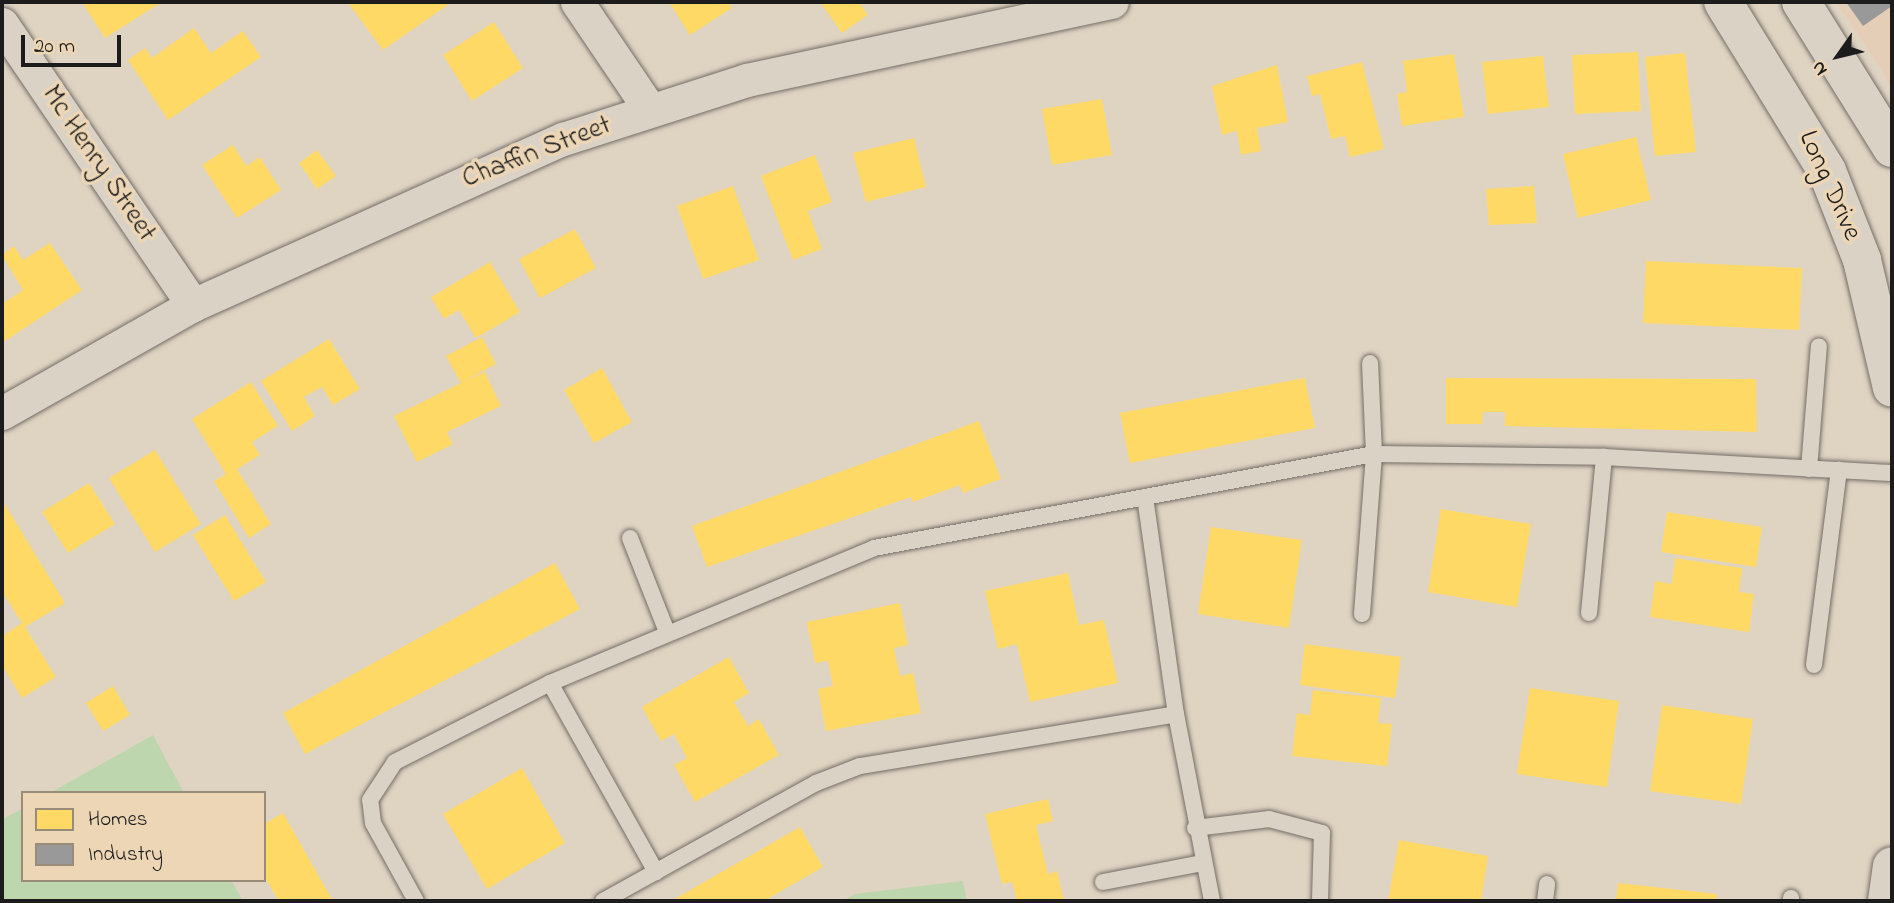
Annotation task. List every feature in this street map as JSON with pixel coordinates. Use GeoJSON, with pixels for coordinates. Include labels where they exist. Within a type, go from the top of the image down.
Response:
{"type":"FeatureCollection","features":[{"type":"Feature","properties":{"kind":"main road","name":"Long Drive"},"geometry":{"type":"LineString","coordinates":[[1723,2],[1827,171],[1886,330],[1892,388]]}},
{"type":"Feature","properties":{"kind":"main road"},"geometry":{"type":"LineString","coordinates":[[1801,2],[1892,148]]}},
{"type":"Feature","properties":{"kind":"main road"},"geometry":{"type":"LineString","coordinates":[[1887,901],[1892,866]]}},
{"type":"Feature","properties":{"kind":"street"},"geometry":{"type":"LineString","coordinates":[[577,2],[650,110]]}},
{"type":"Feature","properties":{"kind":"street","name":"Chaffin Street"},"geometry":{"type":"LineString","coordinates":[[2,413],[193,305],[474,176],[650,110],[747,80],[1112,2]]}},
{"type":"Feature","properties":{"kind":"street","name":"Mc Henry Street"},"geometry":{"type":"LineString","coordinates":[[2,24],[193,305]]}},
{"type":"Feature","properties":{"kind":"lane"},"geometry":{"type":"LineString","coordinates":[[1809,469],[1819,346]]}},
{"type":"Feature","properties":{"kind":"lane"},"geometry":{"type":"LineString","coordinates":[[1362,614],[1374,454],[1370,363]]}},
{"type":"Feature","properties":{"kind":"lane"},"geometry":{"type":"LineString","coordinates":[[416,901],[373,823],[370,800],[379,779],[395,762],[550,683],[874,548],[1374,454],[1604,457],[1892,473]]}},
{"type":"Feature","properties":{"kind":"lane"},"geometry":{"type":"LineString","coordinates":[[1589,612],[1604,457]]}},
{"type":"Feature","properties":{"kind":"lane"},"geometry":{"type":"LineString","coordinates":[[1814,665],[1839,470]]}},
{"type":"Feature","properties":{"kind":"lane"},"geometry":{"type":"LineString","coordinates":[[1145,497],[1176,714],[1195,828],[1212,901]]}},
{"type":"Feature","properties":{"kind":"lane"},"geometry":{"type":"LineString","coordinates":[[629,538],[667,632]]}},
{"type":"Feature","properties":{"kind":"lane"},"geometry":{"type":"LineString","coordinates":[[550,683],[656,872]]}},
{"type":"Feature","properties":{"kind":"lane"},"geometry":{"type":"LineString","coordinates":[[603,901],[816,783],[860,766],[1176,714]]}},
{"type":"Feature","properties":{"kind":"lane"},"geometry":{"type":"LineString","coordinates":[[1195,828],[1269,819],[1322,833],[1321,901]]}},
{"type":"Feature","properties":{"kind":"lane"},"geometry":{"type":"LineString","coordinates":[[1103,882],[1203,863]]}},
{"type":"Feature","properties":{"kind":"lane"},"geometry":{"type":"LineString","coordinates":[[1545,901],[1547,884]]}},
{"type":"Feature","properties":{"kind":"shaded area"},"geometry":{"type":"Polygon","coordinates":[[[1836,2],[1892,2],[1892,90],[1884,74],[1836,2]]]}},
{"type":"Feature","properties":{"kind":"green space"},"geometry":{"type":"Polygon","coordinates":[[[153,735],[183,791],[54,791],[153,735]]]}},
{"type":"Feature","properties":{"kind":"green space"},"geometry":{"type":"Polygon","coordinates":[[[21,809],[21,882],[232,882],[243,901],[2,901],[2,820],[21,809]]]}},
{"type":"Feature","properties":{"kind":"green space"},"geometry":{"type":"Polygon","coordinates":[[[963,881],[967,901],[843,901],[855,894],[963,881]]]}},
{"type":"Feature","properties":{"kind":"building: Homes"},"geometry":{"type":"Polygon","coordinates":[[[82,2],[162,2],[105,38],[82,2]]]}},
{"type":"Feature","properties":{"kind":"building: Homes"},"geometry":{"type":"Polygon","coordinates":[[[352,2],[452,2],[383,50],[349,4],[352,2]]]}},
{"type":"Feature","properties":{"kind":"building: Homes"},"geometry":{"type":"Polygon","coordinates":[[[669,2],[728,2],[732,8],[690,35],[669,2]]]}},
{"type":"Feature","properties":{"kind":"building: Homes"},"geometry":{"type":"Polygon","coordinates":[[[820,2],[859,2],[868,15],[842,33],[820,2]]]}},
{"type":"Feature","properties":{"kind":"building: Homes"},"geometry":{"type":"Polygon","coordinates":[[[494,22],[523,68],[472,101],[443,55],[494,22]]]}},
{"type":"Feature","properties":{"kind":"building: Homes"},"geometry":{"type":"Polygon","coordinates":[[[194,28],[211,53],[243,31],[261,57],[168,120],[128,60],[145,48],[152,58],[194,28]]]}},
{"type":"Feature","properties":{"kind":"building: Homes"},"geometry":{"type":"Polygon","coordinates":[[[1638,52],[1641,111],[1575,114],[1572,55],[1638,52]]]}},
{"type":"Feature","properties":{"kind":"building: Homes"},"geometry":{"type":"Polygon","coordinates":[[[1685,53],[1696,152],[1655,156],[1645,57],[1685,53]]]}},
{"type":"Feature","properties":{"kind":"building: Homes"},"geometry":{"type":"Polygon","coordinates":[[[1454,54],[1464,117],[1402,126],[1397,94],[1407,92],[1403,61],[1454,54]]]}},
{"type":"Feature","properties":{"kind":"building: Homes"},"geometry":{"type":"Polygon","coordinates":[[[1543,56],[1549,107],[1488,114],[1482,62],[1543,56]]]}},
{"type":"Feature","properties":{"kind":"building: Homes"},"geometry":{"type":"Polygon","coordinates":[[[1362,62],[1384,149],[1350,157],[1345,136],[1331,139],[1320,94],[1312,96],[1307,76],[1362,62]]]}},
{"type":"Feature","properties":{"kind":"building: Homes"},"geometry":{"type":"Polygon","coordinates":[[[1277,65],[1288,122],[1257,128],[1261,151],[1241,155],[1237,131],[1222,135],[1212,86],[1277,65]]]}},
{"type":"Feature","properties":{"kind":"building: Homes"},"geometry":{"type":"Polygon","coordinates":[[[1102,99],[1112,155],[1052,165],[1042,109],[1102,99]]]}},
{"type":"Feature","properties":{"kind":"building: Homes"},"geometry":{"type":"Polygon","coordinates":[[[1636,137],[1651,200],[1578,218],[1563,154],[1636,137]]]}},
{"type":"Feature","properties":{"kind":"building: Homes"},"geometry":{"type":"Polygon","coordinates":[[[914,138],[926,187],[866,202],[853,153],[914,138]]]}},
{"type":"Feature","properties":{"kind":"building: Homes"},"geometry":{"type":"Polygon","coordinates":[[[233,145],[246,166],[260,157],[281,190],[237,218],[202,165],[233,145]]]}},
{"type":"Feature","properties":{"kind":"building: Homes"},"geometry":{"type":"Polygon","coordinates":[[[317,150],[336,176],[317,189],[299,163],[317,150]]]}},
{"type":"Feature","properties":{"kind":"building: Homes"},"geometry":{"type":"Polygon","coordinates":[[[815,155],[832,202],[808,211],[822,249],[793,260],[761,176],[815,155]]]}},
{"type":"Feature","properties":{"kind":"building: Homes"},"geometry":{"type":"Polygon","coordinates":[[[733,186],[759,260],[703,279],[677,206],[733,186]]]}},
{"type":"Feature","properties":{"kind":"building: Homes"},"geometry":{"type":"Polygon","coordinates":[[[1534,186],[1537,223],[1489,225],[1486,189],[1534,186]]]}},
{"type":"Feature","properties":{"kind":"building: Homes"},"geometry":{"type":"Polygon","coordinates":[[[575,229],[596,268],[540,298],[519,259],[575,229]]]}},
{"type":"Feature","properties":{"kind":"building: Homes"},"geometry":{"type":"Polygon","coordinates":[[[50,243],[82,290],[2,343],[2,304],[23,290],[2,255],[14,246],[23,260],[50,243]]]}},
{"type":"Feature","properties":{"kind":"building: Homes"},"geometry":{"type":"Polygon","coordinates":[[[1646,261],[1802,268],[1799,330],[1643,323],[1646,261]]]}},
{"type":"Feature","properties":{"kind":"building: Homes"},"geometry":{"type":"Polygon","coordinates":[[[490,262],[520,312],[476,338],[459,310],[444,319],[431,297],[490,262]]]}},
{"type":"Feature","properties":{"kind":"building: Homes"},"geometry":{"type":"Polygon","coordinates":[[[482,337],[496,364],[464,381],[485,372],[501,406],[447,432],[453,444],[417,462],[394,416],[461,383],[446,356],[482,337]]]}},
{"type":"Feature","properties":{"kind":"building: Homes"},"geometry":{"type":"Polygon","coordinates":[[[329,339],[360,389],[333,405],[322,387],[304,397],[315,416],[292,431],[261,381],[329,339]]]}},
{"type":"Feature","properties":{"kind":"building: Homes"},"geometry":{"type":"Polygon","coordinates":[[[602,368],[632,422],[594,443],[564,390],[602,368]]]}},
{"type":"Feature","properties":{"kind":"building: Homes"},"geometry":{"type":"Polygon","coordinates":[[[1305,378],[1315,428],[1130,463],[1120,413],[1305,378]]]}},
{"type":"Feature","properties":{"kind":"building: Homes"},"geometry":{"type":"Polygon","coordinates":[[[1446,378],[1756,379],[1757,432],[1505,426],[1505,412],[1483,412],[1482,424],[1446,424],[1446,378]]]}},
{"type":"Feature","properties":{"kind":"building: Homes"},"geometry":{"type":"Polygon","coordinates":[[[251,382],[278,426],[252,442],[260,455],[237,469],[271,524],[249,538],[214,481],[226,474],[192,419],[251,382]]]}},
{"type":"Feature","properties":{"kind":"building: Homes"},"geometry":{"type":"Polygon","coordinates":[[[979,421],[1001,479],[963,493],[960,485],[913,502],[911,497],[707,567],[692,526],[979,421]]]}},
{"type":"Feature","properties":{"kind":"building: Homes"},"geometry":{"type":"Polygon","coordinates":[[[155,450],[201,524],[155,552],[109,478],[155,450]]]}},
{"type":"Feature","properties":{"kind":"building: Homes"},"geometry":{"type":"Polygon","coordinates":[[[89,483],[115,524],[68,553],[42,512],[89,483]]]}},
{"type":"Feature","properties":{"kind":"building: Homes"},"geometry":{"type":"Polygon","coordinates":[[[4,503],[65,603],[25,627],[56,677],[22,698],[2,665],[2,636],[22,623],[2,591],[4,503]]]}},
{"type":"Feature","properties":{"kind":"building: Homes"},"geometry":{"type":"Polygon","coordinates":[[[1441,509],[1531,524],[1517,607],[1428,592],[1441,509]]]}},
{"type":"Feature","properties":{"kind":"building: Homes"},"geometry":{"type":"Polygon","coordinates":[[[1667,512],[1762,527],[1756,567],[1661,552],[1667,512]]]}},
{"type":"Feature","properties":{"kind":"building: Homes"},"geometry":{"type":"Polygon","coordinates":[[[225,515],[266,582],[234,601],[193,535],[225,515]]]}},
{"type":"Feature","properties":{"kind":"building: Homes"},"geometry":{"type":"Polygon","coordinates":[[[1211,527],[1302,540],[1289,628],[1198,614],[1211,527]]]}},
{"type":"Feature","properties":{"kind":"building: Homes"},"geometry":{"type":"Polygon","coordinates":[[[1675,558],[1742,568],[1739,592],[1754,594],[1749,632],[1650,617],[1655,581],[1672,584],[1675,558]]]}},
{"type":"Feature","properties":{"kind":"building: Homes"},"geometry":{"type":"Polygon","coordinates":[[[555,563],[580,609],[305,754],[283,713],[555,563]]]}},
{"type":"Feature","properties":{"kind":"building: Homes"},"geometry":{"type":"Polygon","coordinates":[[[1068,573],[1079,625],[1104,620],[1118,683],[1030,702],[1017,644],[998,649],[985,591],[1068,573]]]}},
{"type":"Feature","properties":{"kind":"building: Homes"},"geometry":{"type":"Polygon","coordinates":[[[900,603],[908,645],[894,648],[900,676],[913,673],[921,713],[826,731],[818,689],[833,686],[828,661],[815,663],[807,622],[900,603]]]}},
{"type":"Feature","properties":{"kind":"building: Homes"},"geometry":{"type":"Polygon","coordinates":[[[1305,644],[1401,657],[1395,698],[1300,685],[1305,644]]]}},
{"type":"Feature","properties":{"kind":"building: Homes"},"geometry":{"type":"Polygon","coordinates":[[[729,657],[749,693],[734,702],[748,726],[759,719],[779,755],[695,802],[674,765],[687,758],[674,734],[661,741],[642,707],[729,657]]]}},
{"type":"Feature","properties":{"kind":"building: Homes"},"geometry":{"type":"Polygon","coordinates":[[[113,686],[130,715],[103,731],[86,703],[113,686]]]}},
{"type":"Feature","properties":{"kind":"building: Homes"},"geometry":{"type":"Polygon","coordinates":[[[1530,688],[1619,701],[1607,787],[1517,774],[1530,688]]]}},
{"type":"Feature","properties":{"kind":"building: Homes"},"geometry":{"type":"Polygon","coordinates":[[[1313,690],[1381,698],[1378,723],[1392,724],[1387,766],[1292,756],[1297,713],[1310,715],[1313,690]]]}},
{"type":"Feature","properties":{"kind":"building: Homes"},"geometry":{"type":"Polygon","coordinates":[[[1662,705],[1753,719],[1741,804],[1650,791],[1662,705]]]}},
{"type":"Feature","properties":{"kind":"building: Homes"},"geometry":{"type":"Polygon","coordinates":[[[522,768],[565,843],[487,889],[443,814],[522,768]]]}},
{"type":"Feature","properties":{"kind":"building: Homes"},"geometry":{"type":"Polygon","coordinates":[[[1048,799],[1053,821],[1036,825],[1048,874],[1057,871],[1064,901],[1017,901],[1012,882],[1002,884],[985,814],[1048,799]]]}},
{"type":"Feature","properties":{"kind":"building: Homes"},"geometry":{"type":"Polygon","coordinates":[[[283,813],[333,901],[279,901],[266,879],[266,823],[283,813]]]}},
{"type":"Feature","properties":{"kind":"building: Homes"},"geometry":{"type":"Polygon","coordinates":[[[800,827],[823,867],[764,901],[671,901],[800,827]]]}},
{"type":"Feature","properties":{"kind":"building: Homes"},"geometry":{"type":"Polygon","coordinates":[[[1399,840],[1488,856],[1481,901],[1388,901],[1399,840]]]}},
{"type":"Feature","properties":{"kind":"building: Homes"},"geometry":{"type":"Polygon","coordinates":[[[1618,883],[1717,894],[1716,901],[1616,901],[1618,883]]]}},
{"type":"Feature","properties":{"kind":"building: Industry"},"geometry":{"type":"Polygon","coordinates":[[[1846,2],[1892,2],[1892,6],[1863,26],[1846,2]]]}}]}
